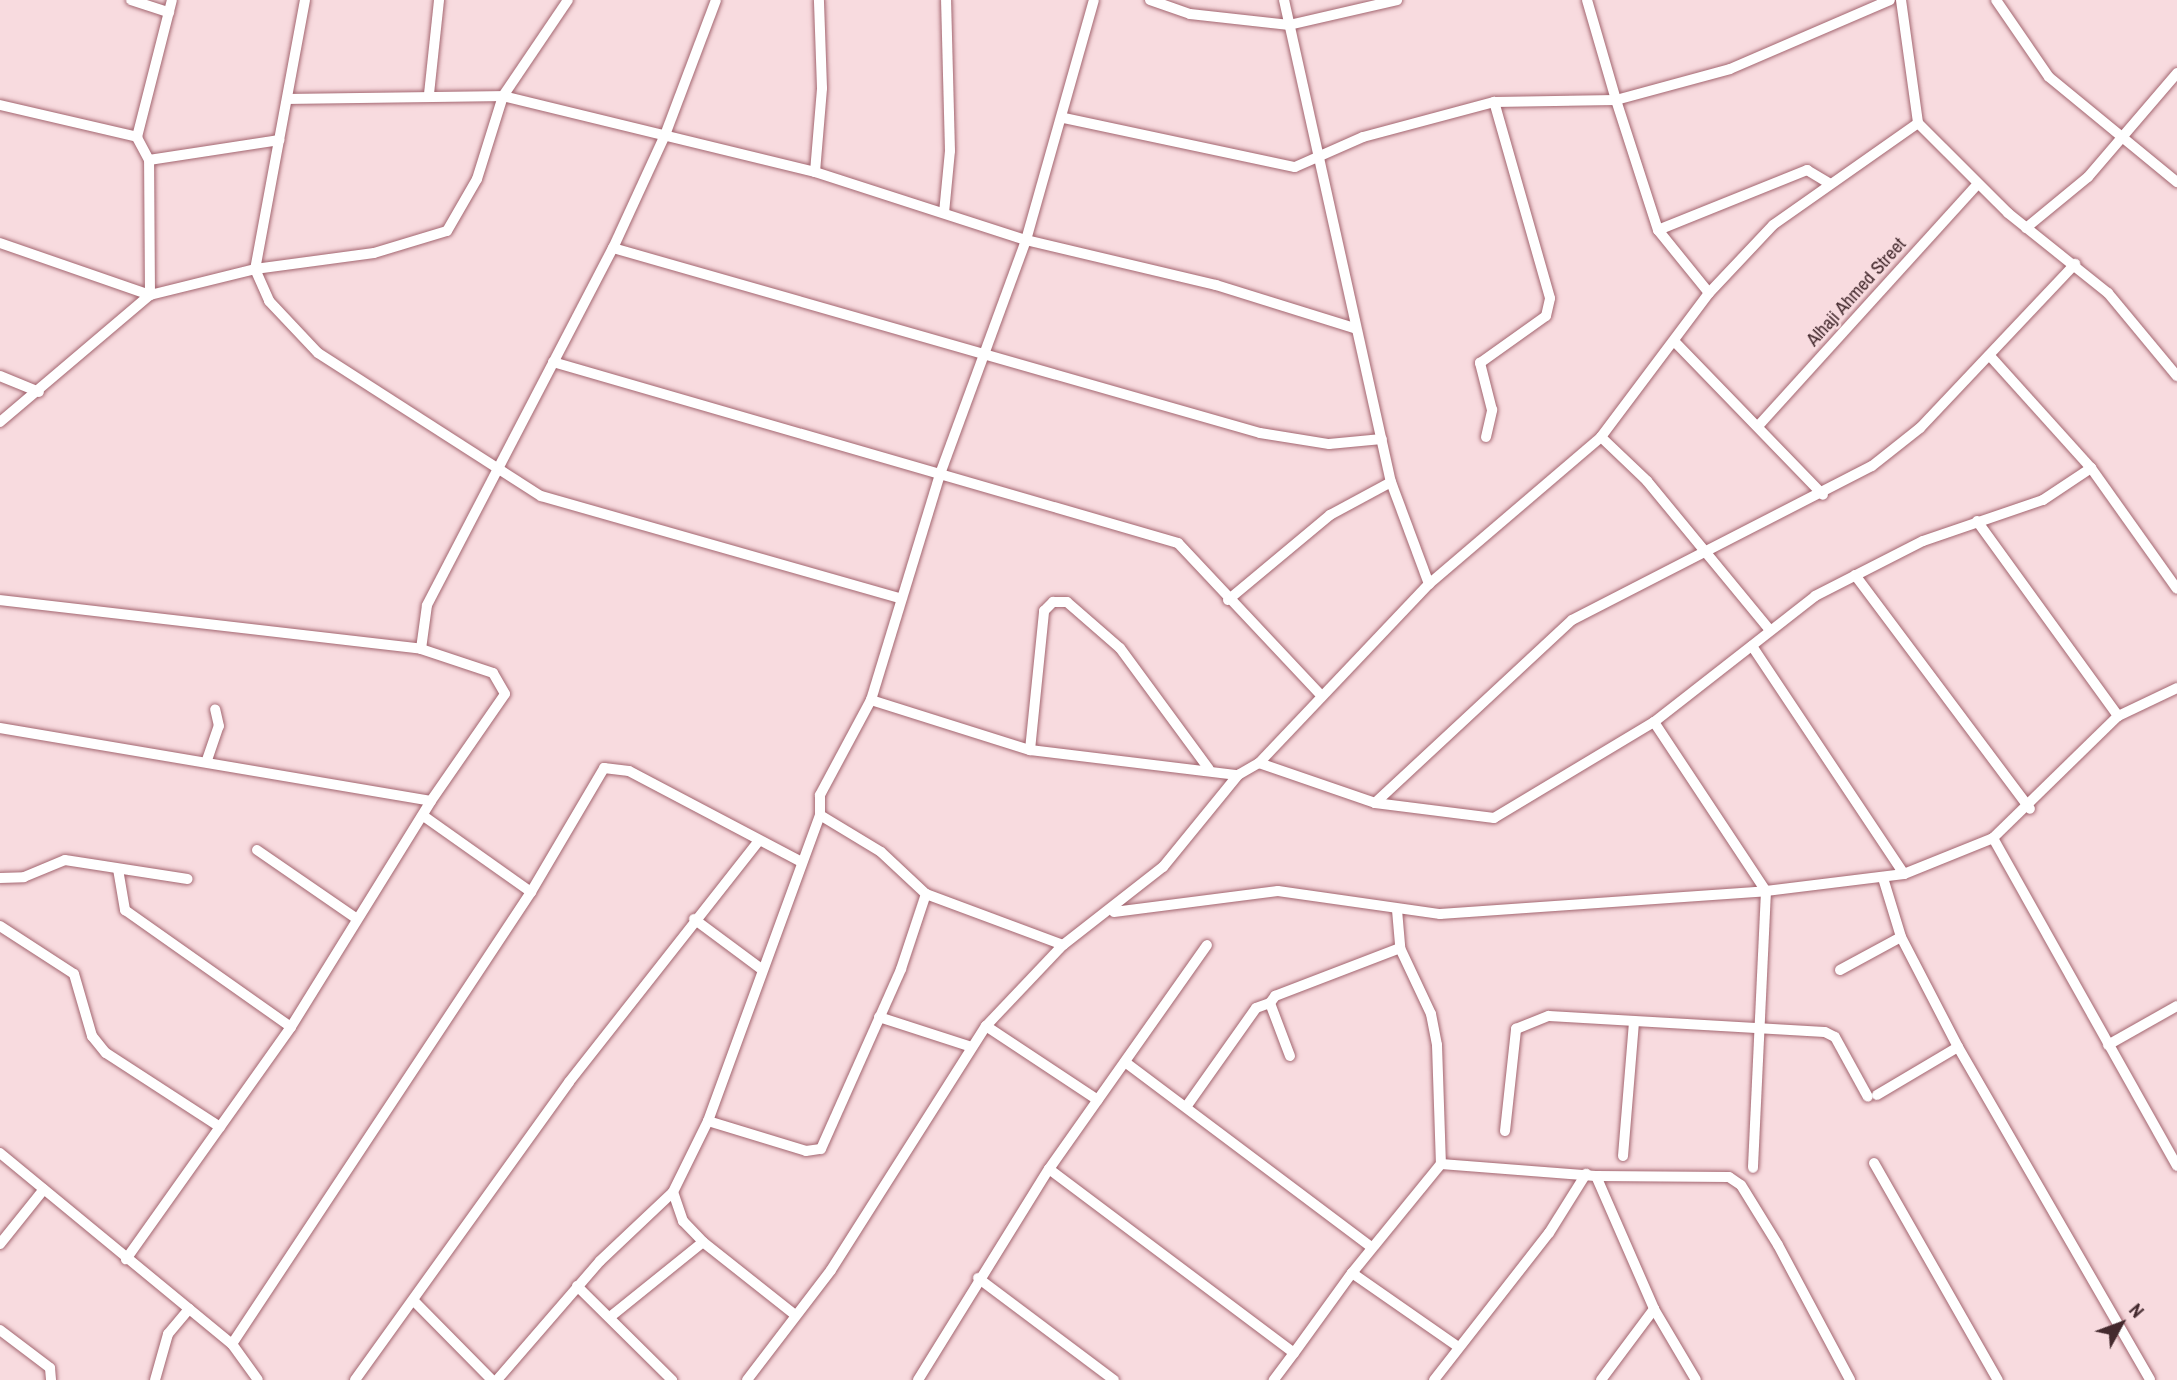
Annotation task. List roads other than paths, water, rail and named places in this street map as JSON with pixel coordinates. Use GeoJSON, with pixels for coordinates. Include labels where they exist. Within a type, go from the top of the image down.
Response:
{"type":"FeatureCollection","features":[{"type":"Feature","properties":{"kind":"street"},"geometry":{"type":"LineString","coordinates":[[131,0],[169,12]]}},
{"type":"Feature","properties":{"kind":"street"},"geometry":{"type":"LineString","coordinates":[[150,295],[149,160],[137,137],[172,0]]}},
{"type":"Feature","properties":{"kind":"street"},"geometry":{"type":"LineString","coordinates":[[304,0],[290,99],[279,140],[255,269],[269,301],[326,361],[496,463],[541,496],[898,598]]}},
{"type":"Feature","properties":{"kind":"street"},"geometry":{"type":"LineString","coordinates":[[429,94],[439,0]]}},
{"type":"Feature","properties":{"kind":"street"},"geometry":{"type":"LineString","coordinates":[[0,422],[39,392],[150,295],[255,269],[374,253],[447,231],[477,178],[503,96],[568,0]]}},
{"type":"Feature","properties":{"kind":"street"},"geometry":{"type":"LineString","coordinates":[[421,649],[427,605],[496,463],[613,248],[665,135],[716,0]]}},
{"type":"Feature","properties":{"kind":"street"},"geometry":{"type":"LineString","coordinates":[[815,172],[822,88],[819,0]]}},
{"type":"Feature","properties":{"kind":"street"},"geometry":{"type":"LineString","coordinates":[[944,213],[950,150],[946,0]]}},
{"type":"Feature","properties":{"kind":"street"},"geometry":{"type":"LineString","coordinates":[[498,1380],[577,1286],[673,1192],[708,1121],[760,968],[820,815],[820,794],[871,700],[898,598],[940,474],[987,355],[1026,240],[1064,118],[1094,0]]}},
{"type":"Feature","properties":{"kind":"street"},"geometry":{"type":"LineString","coordinates":[[1150,0],[1190,14],[1289,25],[1397,0]]}},
{"type":"Feature","properties":{"kind":"street"},"geometry":{"type":"LineString","coordinates":[[1284,0],[1321,159],[1354,328],[1391,482],[1429,584]]}},
{"type":"Feature","properties":{"kind":"street"},"geometry":{"type":"LineString","coordinates":[[1587,0],[1658,230],[1709,293]]}},
{"type":"Feature","properties":{"kind":"street"},"geometry":{"type":"LineString","coordinates":[[1064,118],[1294,167],[1321,159],[1363,137],[1494,102],[1616,100],[1730,69],[1890,0]]}},
{"type":"Feature","properties":{"kind":"street"},"geometry":{"type":"LineString","coordinates":[[1901,0],[1918,123],[2026,228],[2075,264],[2108,293],[2177,376]]}},
{"type":"Feature","properties":{"kind":"street"},"geometry":{"type":"LineString","coordinates":[[1996,0],[2049,78],[2177,182]]}},
{"type":"Feature","properties":{"kind":"street"},"geometry":{"type":"LineString","coordinates":[[2026,228],[2061,203],[2121,139],[2177,73]]}},
{"type":"Feature","properties":{"kind":"street"},"geometry":{"type":"LineString","coordinates":[[290,99],[429,94],[503,96],[815,172],[1026,240],[1216,285],[1354,328]]}},
{"type":"Feature","properties":{"kind":"street"},"geometry":{"type":"LineString","coordinates":[[1486,437],[1492,410],[1480,363],[1546,316],[1549,298],[1494,102]]}},
{"type":"Feature","properties":{"kind":"street"},"geometry":{"type":"LineString","coordinates":[[0,105],[137,137]]}},
{"type":"Feature","properties":{"kind":"street"},"geometry":{"type":"LineString","coordinates":[[751,1379],[795,1315],[831,1270],[969,1046],[986,1027],[1063,945],[1114,912],[1163,867],[1238,775],[1259,763],[1319,693],[1429,584],[1601,438],[1709,293],[1773,225],[1918,123]]}},
{"type":"Feature","properties":{"kind":"street"},"geometry":{"type":"LineString","coordinates":[[149,160],[279,140]]}},
{"type":"Feature","properties":{"kind":"street"},"geometry":{"type":"LineString","coordinates":[[1658,230],[1807,170],[1830,184]]}},
{"type":"Feature","properties":{"kind":"street","name":"Alhaji Ahmed Street"},"geometry":{"type":"LineString","coordinates":[[1760,424],[1978,184]]}},
{"type":"Feature","properties":{"kind":"street"},"geometry":{"type":"LineString","coordinates":[[0,243],[150,295]]}},
{"type":"Feature","properties":{"kind":"street"},"geometry":{"type":"LineString","coordinates":[[613,248],[1260,433],[1329,444],[1382,439]]}},
{"type":"Feature","properties":{"kind":"street"},"geometry":{"type":"LineString","coordinates":[[1375,803],[1572,620],[1704,550],[1824,495],[1920,428],[1991,356],[2075,264]]}},
{"type":"Feature","properties":{"kind":"street"},"geometry":{"type":"LineString","coordinates":[[1674,341],[1760,424],[1824,495]]}},
{"type":"Feature","properties":{"kind":"street"},"geometry":{"type":"LineString","coordinates":[[1991,356],[2091,468],[2177,589]]}},
{"type":"Feature","properties":{"kind":"street"},"geometry":{"type":"LineString","coordinates":[[553,362],[1178,543],[1228,600],[1319,693]]}},
{"type":"Feature","properties":{"kind":"street"},"geometry":{"type":"LineString","coordinates":[[0,376],[39,392]]}},
{"type":"Feature","properties":{"kind":"street"},"geometry":{"type":"LineString","coordinates":[[1601,438],[1704,550],[1768,628]]}},
{"type":"Feature","properties":{"kind":"street"},"geometry":{"type":"LineString","coordinates":[[1259,763],[1375,803],[1494,818],[1654,722],[1752,646],[1768,628],[1855,575],[1978,522],[2043,500],[2091,468]]}},
{"type":"Feature","properties":{"kind":"street"},"geometry":{"type":"LineString","coordinates":[[1228,600],[1331,515],[1391,482]]}},
{"type":"Feature","properties":{"kind":"street"},"geometry":{"type":"LineString","coordinates":[[1978,522],[2118,716]]}},
{"type":"Feature","properties":{"kind":"street"},"geometry":{"type":"LineString","coordinates":[[1855,575],[2030,808]]}},
{"type":"Feature","properties":{"kind":"street"},"geometry":{"type":"LineString","coordinates":[[0,600],[421,649],[493,673],[505,690],[431,801],[425,817],[357,919],[291,1027],[126,1259]]}},
{"type":"Feature","properties":{"kind":"street"},"geometry":{"type":"LineString","coordinates":[[1030,750],[1044,611],[1053,602],[1067,601],[1120,648],[1209,769]]}},
{"type":"Feature","properties":{"kind":"street"},"geometry":{"type":"LineString","coordinates":[[1752,646],[1904,874]]}},
{"type":"Feature","properties":{"kind":"street"},"geometry":{"type":"LineString","coordinates":[[1114,912],[1278,891],[1396,910],[1440,914],[1766,891],[1904,874],[1993,838],[2030,808],[2118,716],[2177,688]]}},
{"type":"Feature","properties":{"kind":"street"},"geometry":{"type":"LineString","coordinates":[[871,700],[1030,750],[1113,764],[1209,769],[1238,775]]}},
{"type":"Feature","properties":{"kind":"street"},"geometry":{"type":"LineString","coordinates":[[207,760],[219,726],[215,709]]}},
{"type":"Feature","properties":{"kind":"street"},"geometry":{"type":"LineString","coordinates":[[1654,722],[1766,891],[1753,1168]]}},
{"type":"Feature","properties":{"kind":"street"},"geometry":{"type":"LineString","coordinates":[[0,728],[207,760],[431,801]]}},
{"type":"Feature","properties":{"kind":"street"},"geometry":{"type":"LineString","coordinates":[[232,1344],[531,892],[604,768],[615,765],[758,842],[800,861]]}},
{"type":"Feature","properties":{"kind":"street"},"geometry":{"type":"LineString","coordinates":[[820,815],[881,852],[926,894],[1063,945]]}},
{"type":"Feature","properties":{"kind":"street"},"geometry":{"type":"LineString","coordinates":[[425,817],[531,892]]}},
{"type":"Feature","properties":{"kind":"street"},"geometry":{"type":"LineString","coordinates":[[1993,838],[2177,1166]]}},
{"type":"Feature","properties":{"kind":"street"},"geometry":{"type":"LineString","coordinates":[[355,1380],[694,919],[758,842]]}},
{"type":"Feature","properties":{"kind":"street"},"geometry":{"type":"LineString","coordinates":[[257,850],[357,919]]}},
{"type":"Feature","properties":{"kind":"street"},"geometry":{"type":"LineString","coordinates":[[0,878],[24,877],[65,860],[188,879]]}},
{"type":"Feature","properties":{"kind":"street"},"geometry":{"type":"LineString","coordinates":[[118,869],[125,911],[291,1027]]}},
{"type":"Feature","properties":{"kind":"street"},"geometry":{"type":"LineString","coordinates":[[1883,878],[1901,937],[1958,1047],[2150,1380]]}},
{"type":"Feature","properties":{"kind":"street"},"geometry":{"type":"LineString","coordinates":[[708,1121],[806,1151],[821,1149],[879,1017],[926,894]]}},
{"type":"Feature","properties":{"kind":"street"},"geometry":{"type":"LineString","coordinates":[[1274,1380],[1352,1273],[1369,1245],[1441,1164],[1437,1045],[1431,1014],[1400,948],[1396,910]]}},
{"type":"Feature","properties":{"kind":"street"},"geometry":{"type":"LineString","coordinates":[[694,919],[760,968]]}},
{"type":"Feature","properties":{"kind":"street"},"geometry":{"type":"LineString","coordinates":[[0,926],[74,974],[92,1036],[106,1053],[220,1127]]}},
{"type":"Feature","properties":{"kind":"street"},"geometry":{"type":"LineString","coordinates":[[1840,970],[1901,937]]}},
{"type":"Feature","properties":{"kind":"street"},"geometry":{"type":"LineString","coordinates":[[918,1380],[978,1278],[1049,1169],[1207,945]]}},
{"type":"Feature","properties":{"kind":"street"},"geometry":{"type":"LineString","coordinates":[[1186,1107],[1256,1008],[1270,1003],[1277,994],[1400,948]]}},
{"type":"Feature","properties":{"kind":"street"},"geometry":{"type":"LineString","coordinates":[[1270,1003],[1290,1056]]}},
{"type":"Feature","properties":{"kind":"street"},"geometry":{"type":"LineString","coordinates":[[2108,1045],[2177,1006]]}},
{"type":"Feature","properties":{"kind":"street"},"geometry":{"type":"LineString","coordinates":[[1506,1131],[1513,1040],[1523,1022],[1549,1016],[1830,1033],[1873,1096],[1958,1047]]}},
{"type":"Feature","properties":{"kind":"street"},"geometry":{"type":"LineString","coordinates":[[879,1017],[969,1046]]}},
{"type":"Feature","properties":{"kind":"street"},"geometry":{"type":"LineString","coordinates":[[1623,1156],[1634,1021]]}},
{"type":"Feature","properties":{"kind":"street"},"geometry":{"type":"LineString","coordinates":[[986,1027],[1098,1100]]}},
{"type":"Feature","properties":{"kind":"street"},"geometry":{"type":"LineString","coordinates":[[1125,1062],[1369,1245]]}},
{"type":"Feature","properties":{"kind":"street"},"geometry":{"type":"LineString","coordinates":[[0,1153],[232,1344],[258,1380]]}},
{"type":"Feature","properties":{"kind":"street"},"geometry":{"type":"LineString","coordinates":[[1874,1163],[1998,1380]]}},
{"type":"Feature","properties":{"kind":"street"},"geometry":{"type":"LineString","coordinates":[[1441,1164],[1591,1175],[1736,1180],[1850,1380]]}},
{"type":"Feature","properties":{"kind":"street"},"geometry":{"type":"LineString","coordinates":[[1049,1169],[1294,1353]]}},
{"type":"Feature","properties":{"kind":"street"},"geometry":{"type":"LineString","coordinates":[[1591,1175],[1654,1308],[1696,1380]]}},
{"type":"Feature","properties":{"kind":"street"},"geometry":{"type":"LineString","coordinates":[[1434,1380],[1457,1346],[1549,1233],[1591,1175]]}},
{"type":"Feature","properties":{"kind":"street"},"geometry":{"type":"LineString","coordinates":[[0,1244],[44,1189]]}},
{"type":"Feature","properties":{"kind":"street"},"geometry":{"type":"LineString","coordinates":[[673,1192],[683,1221],[703,1242],[795,1315]]}},
{"type":"Feature","properties":{"kind":"street"},"geometry":{"type":"LineString","coordinates":[[610,1317],[703,1242]]}},
{"type":"Feature","properties":{"kind":"street"},"geometry":{"type":"LineString","coordinates":[[1352,1273],[1457,1346]]}},
{"type":"Feature","properties":{"kind":"street"},"geometry":{"type":"LineString","coordinates":[[978,1278],[1114,1380]]}},
{"type":"Feature","properties":{"kind":"street"},"geometry":{"type":"LineString","coordinates":[[577,1286],[672,1380]]}},
{"type":"Feature","properties":{"kind":"street"},"geometry":{"type":"LineString","coordinates":[[414,1301],[492,1380]]}},
{"type":"Feature","properties":{"kind":"street"},"geometry":{"type":"LineString","coordinates":[[1601,1380],[1654,1308]]}},
{"type":"Feature","properties":{"kind":"street"},"geometry":{"type":"LineString","coordinates":[[155,1380],[168,1334],[188,1309]]}},
{"type":"Feature","properties":{"kind":"street"},"geometry":{"type":"LineString","coordinates":[[0,1330],[50,1368],[51,1380]]}}]}
